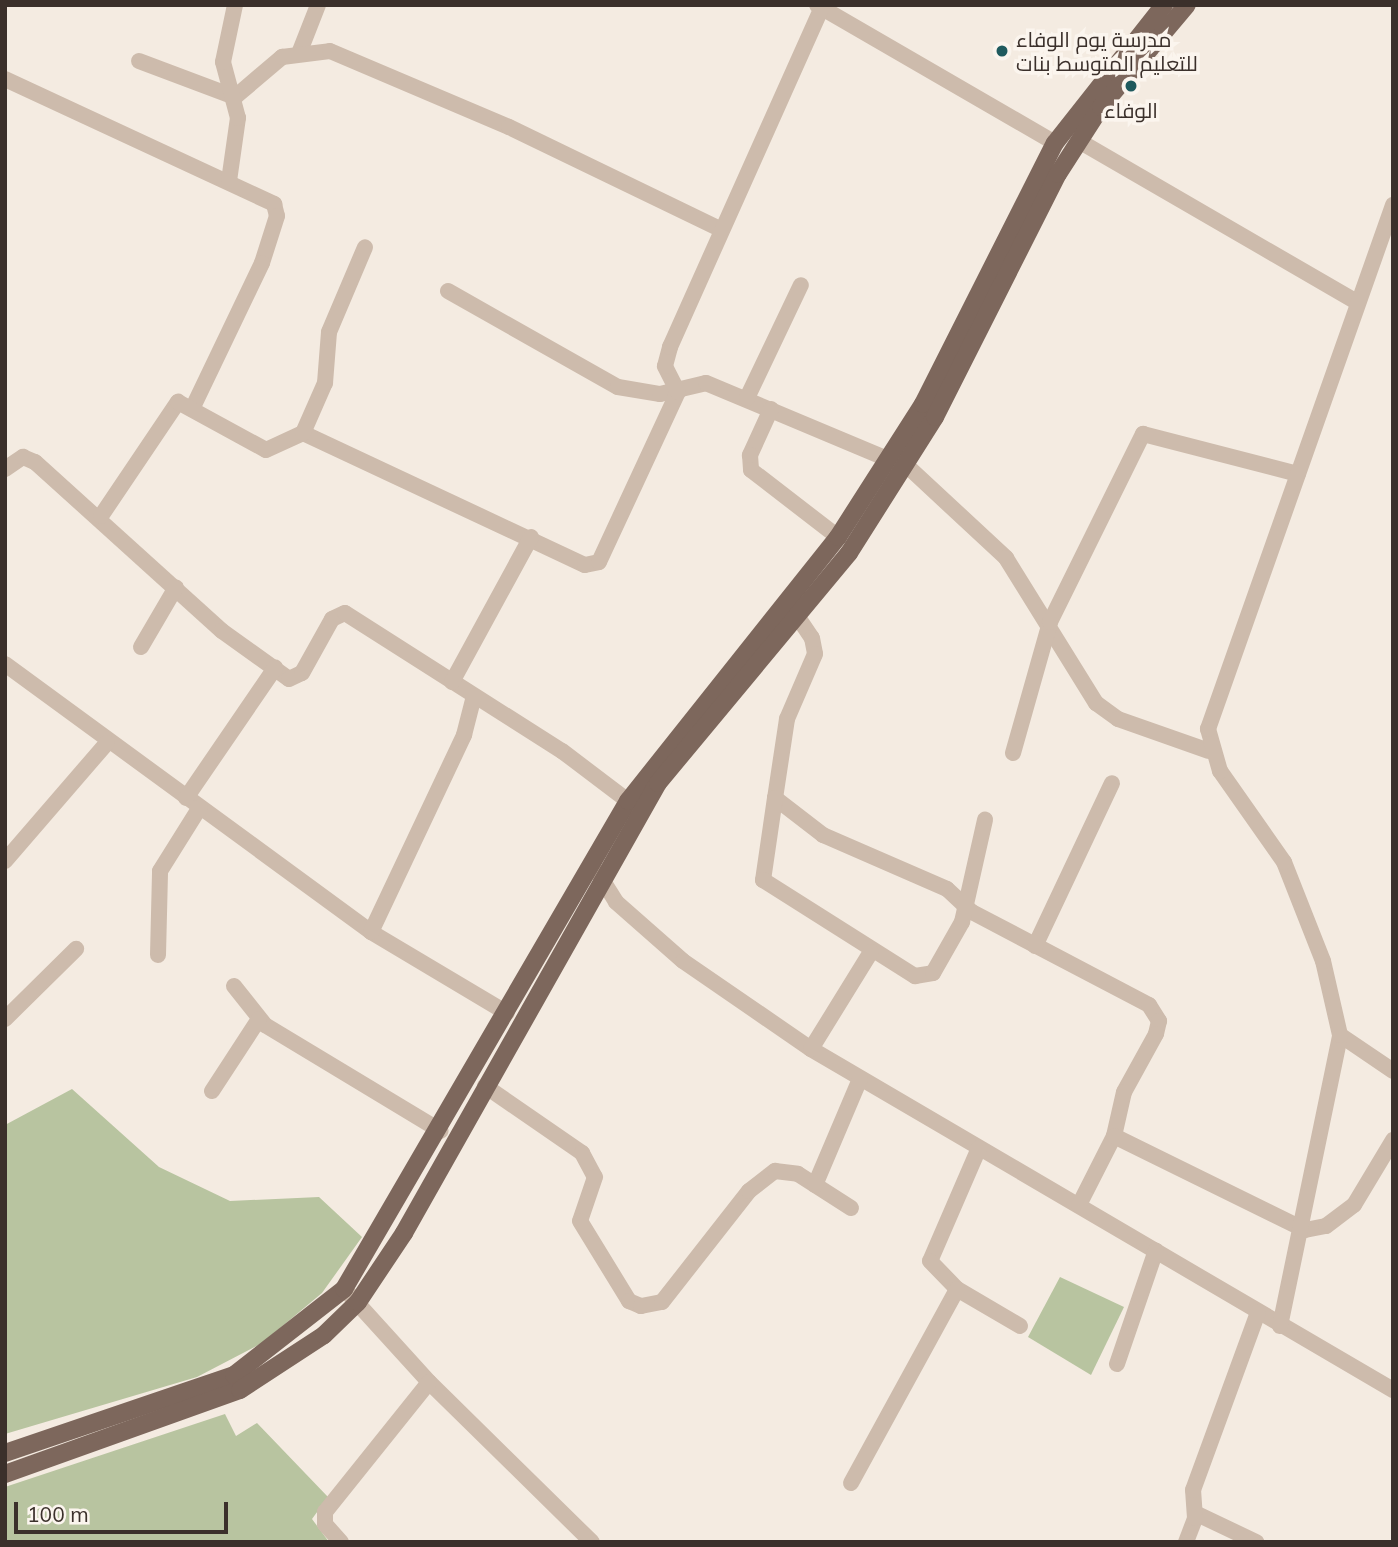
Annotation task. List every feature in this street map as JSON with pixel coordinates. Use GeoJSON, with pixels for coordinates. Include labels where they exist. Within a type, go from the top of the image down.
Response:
{"type":"FeatureCollection","features":[{"type":"Feature","properties":{"kind":"main road"},"geometry":{"type":"LineString","coordinates":[[5,1452],[161,1412],[265,1357],[344,1289],[441,1131],[628,801],[794,611],[838,537],[896,462],[1055,143],[1164,5]]}},
{"type":"Feature","properties":{"kind":"main road"},"geometry":{"type":"LineString","coordinates":[[5,1474],[273,1371],[358,1302],[658,783],[794,611],[896,462],[1079,141],[1187,5]]}},
{"type":"Feature","properties":{"kind":"street"},"geometry":{"type":"LineString","coordinates":[[229,181],[235,97],[223,62],[235,5]]}},
{"type":"Feature","properties":{"kind":"street"},"geometry":{"type":"LineString","coordinates":[[300,51],[318,5]]}},
{"type":"Feature","properties":{"kind":"street"},"geometry":{"type":"LineString","coordinates":[[303,433],[531,537],[585,565],[599,562],[678,392],[666,360],[720,229],[819,7],[1055,143]]}},
{"type":"Feature","properties":{"kind":"street"},"geometry":{"type":"LineString","coordinates":[[235,97],[272,63],[300,51],[349,58],[720,229]]}},
{"type":"Feature","properties":{"kind":"street"},"geometry":{"type":"LineString","coordinates":[[139,61],[235,97]]}},
{"type":"Feature","properties":{"kind":"street"},"geometry":{"type":"LineString","coordinates":[[5,79],[268,198],[276,216],[262,263],[192,409]]}},
{"type":"Feature","properties":{"kind":"street"},"geometry":{"type":"LineString","coordinates":[[1079,141],[1357,302]]}},
{"type":"Feature","properties":{"kind":"street"},"geometry":{"type":"LineString","coordinates":[[1209,751],[1214,706],[1393,205]]}},
{"type":"Feature","properties":{"kind":"street"},"geometry":{"type":"LineString","coordinates":[[101,516],[177,404],[192,409],[266,450],[303,433],[325,383],[329,332],[365,247]]}},
{"type":"Feature","properties":{"kind":"street"},"geometry":{"type":"LineString","coordinates":[[747,398],[801,285]]}},
{"type":"Feature","properties":{"kind":"street"},"geometry":{"type":"LineString","coordinates":[[448,291],[618,387],[678,392],[706,383],[896,462],[1006,558],[1050,622],[1082,689],[1096,703],[1118,719],[1209,751],[1284,862],[1323,961],[1340,1035],[1305,1230],[1280,1325]]}},
{"type":"Feature","properties":{"kind":"street"},"geometry":{"type":"LineString","coordinates":[[771,409],[750,455],[751,470],[838,537]]}},
{"type":"Feature","properties":{"kind":"street"},"geometry":{"type":"LineString","coordinates":[[1013,753],[1050,622],[1143,434],[1298,474]]}},
{"type":"Feature","properties":{"kind":"street"},"geometry":{"type":"LineString","coordinates":[[5,469],[28,458],[101,516],[176,587],[275,668],[295,679],[332,619],[345,614],[474,696],[628,801]]}},
{"type":"Feature","properties":{"kind":"street"},"geometry":{"type":"LineString","coordinates":[[452,682],[531,537]]}},
{"type":"Feature","properties":{"kind":"street"},"geometry":{"type":"LineString","coordinates":[[141,647],[176,587]]}},
{"type":"Feature","properties":{"kind":"street"},"geometry":{"type":"LineString","coordinates":[[794,611],[815,654],[787,719],[763,880],[871,952],[915,976],[933,973],[965,907],[985,820]]}},
{"type":"Feature","properties":{"kind":"street"},"geometry":{"type":"LineString","coordinates":[[5,664],[107,743],[371,932],[507,1013]]}},
{"type":"Feature","properties":{"kind":"street"},"geometry":{"type":"LineString","coordinates":[[186,797],[275,668]]}},
{"type":"Feature","properties":{"kind":"street"},"geometry":{"type":"LineString","coordinates":[[371,932],[464,735],[474,696]]}},
{"type":"Feature","properties":{"kind":"street"},"geometry":{"type":"LineString","coordinates":[[5,861],[107,743]]}},
{"type":"Feature","properties":{"kind":"street"},"geometry":{"type":"LineString","coordinates":[[1035,946],[1112,783]]}},
{"type":"Feature","properties":{"kind":"street"},"geometry":{"type":"LineString","coordinates":[[775,798],[823,835],[940,886],[965,907],[1157,1014],[1156,1034],[1124,1091],[1114,1136],[1079,1205]]}},
{"type":"Feature","properties":{"kind":"street"},"geometry":{"type":"LineString","coordinates":[[158,956],[160,871],[200,807]]}},
{"type":"Feature","properties":{"kind":"street"},"geometry":{"type":"LineString","coordinates":[[592,861],[602,880],[634,920],[683,961],[811,1049],[1393,1390]]}},
{"type":"Feature","properties":{"kind":"street"},"geometry":{"type":"LineString","coordinates":[[8,1013],[76,949]]}},
{"type":"Feature","properties":{"kind":"street"},"geometry":{"type":"LineString","coordinates":[[811,1049],[871,952]]}},
{"type":"Feature","properties":{"kind":"street"},"geometry":{"type":"LineString","coordinates":[[234,986],[259,1019],[441,1131]]}},
{"type":"Feature","properties":{"kind":"street"},"geometry":{"type":"LineString","coordinates":[[212,1091],[259,1019]]}},
{"type":"Feature","properties":{"kind":"street"},"geometry":{"type":"LineString","coordinates":[[1340,1035],[1393,1070]]}},
{"type":"Feature","properties":{"kind":"street"},"geometry":{"type":"LineString","coordinates":[[815,1185],[860,1079]]}},
{"type":"Feature","properties":{"kind":"street"},"geometry":{"type":"LineString","coordinates":[[485,1086],[582,1153],[595,1177],[580,1221],[629,1301],[641,1306],[662,1302],[767,1175],[788,1171],[851,1208]]}},
{"type":"Feature","properties":{"kind":"street"},"geometry":{"type":"LineString","coordinates":[[1114,1136],[1305,1230],[1348,1212],[1386,1169],[1393,1140]]}},
{"type":"Feature","properties":{"kind":"street"},"geometry":{"type":"LineString","coordinates":[[979,1148],[931,1255],[933,1267],[957,1289],[1020,1326]]}},
{"type":"Feature","properties":{"kind":"street"},"geometry":{"type":"LineString","coordinates":[[1117,1364],[1156,1250]]}},
{"type":"Feature","properties":{"kind":"street"},"geometry":{"type":"LineString","coordinates":[[344,1289],[429,1382],[592,1542]]}},
{"type":"Feature","properties":{"kind":"street"},"geometry":{"type":"LineString","coordinates":[[851,1483],[957,1289]]}},
{"type":"Feature","properties":{"kind":"street"},"geometry":{"type":"LineString","coordinates":[[1186,1542],[1195,1513],[1194,1490],[1258,1312]]}},
{"type":"Feature","properties":{"kind":"street"},"geometry":{"type":"LineString","coordinates":[[341,1542],[325,1524],[325,1512],[429,1382]]}},
{"type":"Feature","properties":{"kind":"street"},"geometry":{"type":"LineString","coordinates":[[1195,1513],[1256,1542]]}},
{"type":"Feature","properties":{"kind":"green space"},"geometry":{"type":"Polygon","coordinates":[[[72,1089],[159,1167],[230,1201],[319,1197],[362,1237],[322,1293],[262,1343],[197,1377],[5,1434],[5,1125],[72,1089]]]}},
{"type":"Feature","properties":{"kind":"green space"},"geometry":{"type":"Polygon","coordinates":[[[1060,1277],[1124,1307],[1091,1375],[1028,1337],[1060,1277]]]}},
{"type":"Feature","properties":{"kind":"green space"},"geometry":{"type":"Polygon","coordinates":[[[225,1414],[236,1436],[257,1423],[328,1497],[312,1519],[329,1542],[5,1542],[5,1487],[225,1414]]]}},
{"type":"Feature","properties":{"kind":"place","name":"مدرسة يوم الوفاء للتعليم المتوسط بنات"},"geometry":{"type":"Point","coordinates":[1002,51]}},
{"type":"Feature","properties":{"kind":"place","name":"الوفاء"},"geometry":{"type":"Point","coordinates":[1131,86]}}]}
